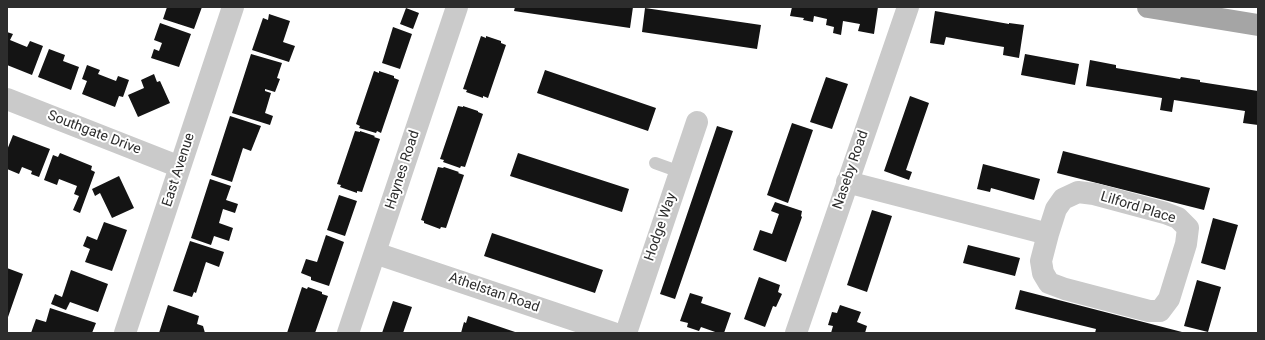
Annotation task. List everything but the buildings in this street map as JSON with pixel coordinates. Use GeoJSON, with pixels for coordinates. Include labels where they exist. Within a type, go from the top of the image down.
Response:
{"type":"FeatureCollection","features":[{"type":"Feature","properties":{"kind":"main road"},"geometry":{"type":"LineString","coordinates":[[1148,7],[1232,14],[1258,25]]}},
{"type":"Feature","properties":{"kind":"street","name":"East Avenue"},"geometry":{"type":"LineString","coordinates":[[125,333],[233,7]]}},
{"type":"Feature","properties":{"kind":"street","name":"Haynes Road"},"geometry":{"type":"LineString","coordinates":[[348,333],[457,7]]}},
{"type":"Feature","properties":{"kind":"street","name":"Naseby Road"},"geometry":{"type":"LineString","coordinates":[[796,333],[908,7]]}},
{"type":"Feature","properties":{"kind":"street","name":"Southgate Drive"},"geometry":{"type":"LineString","coordinates":[[7,99],[180,167]]}},
{"type":"Feature","properties":{"kind":"street","name":"Hodge Way"},"geometry":{"type":"LineString","coordinates":[[626,333],[697,122]]}},
{"type":"Feature","properties":{"kind":"street"},"geometry":{"type":"LineString","coordinates":[[847,182],[1048,234]]}},
{"type":"Feature","properties":{"kind":"street","name":"Lilford Place"},"geometry":{"type":"LineString","coordinates":[[1078,192],[1094,194],[1165,213],[1178,218],[1188,228],[1186,244],[1174,287],[1169,299],[1160,311],[1149,311],[1065,289],[1049,283],[1042,273],[1042,261],[1048,234],[1056,209],[1063,199],[1078,192]]}},
{"type":"Feature","properties":{"kind":"street","name":"Athelstan Road"},"geometry":{"type":"LineString","coordinates":[[375,253],[613,333]]}},
{"type":"Feature","properties":{"kind":"lane"},"geometry":{"type":"LineString","coordinates":[[655,163],[680,172]]}}]}
